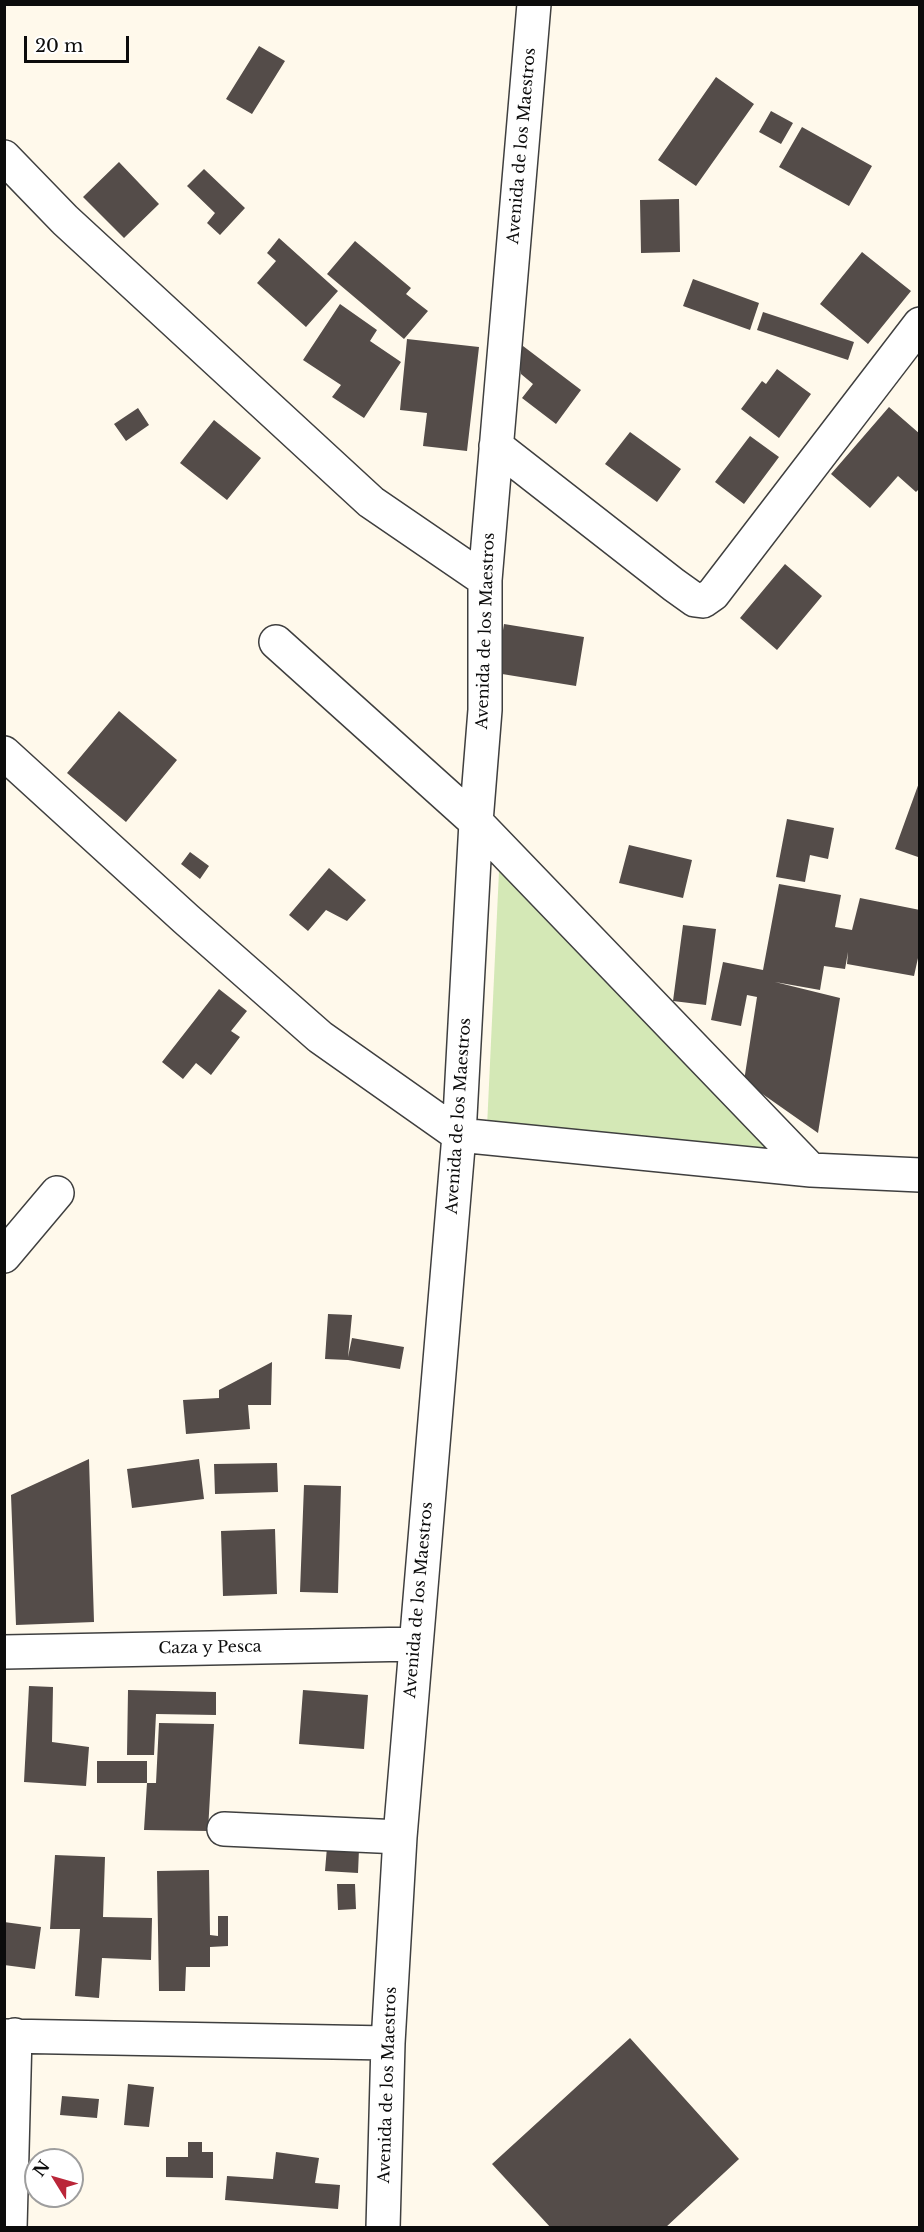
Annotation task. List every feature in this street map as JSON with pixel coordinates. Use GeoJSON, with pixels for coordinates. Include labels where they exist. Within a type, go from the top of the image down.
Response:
{"type":"FeatureCollection","features":[{"type":"Feature","properties":{"kind":"street","name":"Avenida de los Maestros"},"geometry":{"type":"LineString","coordinates":[[383,2228],[388,2043],[400,1837],[459,1135],[476,822],[485,710],[485,580],[534,4]]}},
{"type":"Feature","properties":{"kind":"street"},"geometry":{"type":"LineString","coordinates":[[4,157],[65,220],[371,502],[485,580]]}},
{"type":"Feature","properties":{"kind":"street"},"geometry":{"type":"LineString","coordinates":[[496,446],[674,585],[695,600],[704,601],[713,594],[920,324]]}},
{"type":"Feature","properties":{"kind":"street"},"geometry":{"type":"LineString","coordinates":[[276,642],[476,822],[811,1170]]}},
{"type":"Feature","properties":{"kind":"street"},"geometry":{"type":"LineString","coordinates":[[4,753],[186,920],[321,1037],[459,1135],[811,1170],[920,1175]]}},
{"type":"Feature","properties":{"kind":"street"},"geometry":{"type":"LineString","coordinates":[[4,1256],[57,1193]]}},
{"type":"Feature","properties":{"kind":"street","name":"Caza y Pesca"},"geometry":{"type":"LineString","coordinates":[[4,1652],[415,1644]]}},
{"type":"Feature","properties":{"kind":"street"},"geometry":{"type":"LineString","coordinates":[[224,1829],[400,1837]]}},
{"type":"Feature","properties":{"kind":"street"},"geometry":{"type":"LineString","coordinates":[[10,2228],[10,2036],[388,2043]]}},
{"type":"Feature","properties":{"kind":"green space"},"geometry":{"type":"Polygon","coordinates":[[[499,871],[780,1154],[487,1127],[499,871]]]}},
{"type":"Feature","properties":{"kind":"building"},"geometry":{"type":"Polygon","coordinates":[[[259,46],[285,61],[252,114],[226,99],[259,46]]]}},
{"type":"Feature","properties":{"kind":"building"},"geometry":{"type":"Polygon","coordinates":[[[716,77],[754,104],[696,186],[658,160],[716,77]]]}},
{"type":"Feature","properties":{"kind":"building"},"geometry":{"type":"Polygon","coordinates":[[[771,111],[793,123],[781,144],[759,132],[771,111]]]}},
{"type":"Feature","properties":{"kind":"building"},"geometry":{"type":"Polygon","coordinates":[[[802,127],[872,166],[849,206],[779,167],[802,127]]]}},
{"type":"Feature","properties":{"kind":"building"},"geometry":{"type":"Polygon","coordinates":[[[119,162],[159,204],[124,238],[83,197],[119,162]]]}},
{"type":"Feature","properties":{"kind":"building"},"geometry":{"type":"Polygon","coordinates":[[[204,169],[245,208],[220,235],[207,223],[215,213],[187,186],[204,169]]]}},
{"type":"Feature","properties":{"kind":"building"},"geometry":{"type":"Polygon","coordinates":[[[679,199],[680,252],[641,253],[640,200],[679,199]]]}},
{"type":"Feature","properties":{"kind":"building"},"geometry":{"type":"Polygon","coordinates":[[[279,238],[338,291],[306,327],[257,283],[276,261],[267,253],[279,238]]]}},
{"type":"Feature","properties":{"kind":"building"},"geometry":{"type":"Polygon","coordinates":[[[355,241],[411,288],[406,294],[428,311],[404,339],[327,274],[355,241]]]}},
{"type":"Feature","properties":{"kind":"building"},"geometry":{"type":"Polygon","coordinates":[[[862,252],[911,291],[868,344],[820,304],[862,252]]]}},
{"type":"Feature","properties":{"kind":"building"},"geometry":{"type":"Polygon","coordinates":[[[693,279],[759,303],[750,330],[683,306],[693,279]]]}},
{"type":"Feature","properties":{"kind":"building"},"geometry":{"type":"Polygon","coordinates":[[[340,304],[377,330],[370,341],[401,362],[364,418],[332,397],[341,385],[303,360],[340,304]]]}},
{"type":"Feature","properties":{"kind":"building"},"geometry":{"type":"Polygon","coordinates":[[[763,312],[854,342],[848,360],[757,330],[763,312]]]}},
{"type":"Feature","properties":{"kind":"building"},"geometry":{"type":"Polygon","coordinates":[[[407,339],[479,347],[467,451],[423,446],[427,413],[400,410],[407,339]]]}},
{"type":"Feature","properties":{"kind":"building"},"geometry":{"type":"Polygon","coordinates":[[[523,346],[581,390],[556,424],[522,398],[533,384],[521,374],[519,351],[523,346]]]}},
{"type":"Feature","properties":{"kind":"building"},"geometry":{"type":"Polygon","coordinates":[[[777,369],[811,394],[779,438],[741,409],[762,381],[766,384],[777,369]]]}},
{"type":"Feature","properties":{"kind":"building"},"geometry":{"type":"Polygon","coordinates":[[[889,407],[920,434],[920,488],[916,492],[898,476],[870,508],[831,474],[889,407]]]}},
{"type":"Feature","properties":{"kind":"building"},"geometry":{"type":"Polygon","coordinates":[[[138,408],[149,425],[126,441],[114,424],[138,408]]]}},
{"type":"Feature","properties":{"kind":"building"},"geometry":{"type":"Polygon","coordinates":[[[214,420],[261,458],[227,500],[180,463],[214,420]]]}},
{"type":"Feature","properties":{"kind":"building"},"geometry":{"type":"Polygon","coordinates":[[[630,432],[681,469],[657,502],[605,464],[630,432]]]}},
{"type":"Feature","properties":{"kind":"building"},"geometry":{"type":"Polygon","coordinates":[[[750,436],[779,457],[744,504],[715,482],[750,436]]]}},
{"type":"Feature","properties":{"kind":"building"},"geometry":{"type":"Polygon","coordinates":[[[785,564],[822,596],[777,650],[740,618],[785,564]]]}},
{"type":"Feature","properties":{"kind":"building"},"geometry":{"type":"Polygon","coordinates":[[[504,624],[584,637],[576,686],[496,673],[504,624]]]}},
{"type":"Feature","properties":{"kind":"building"},"geometry":{"type":"Polygon","coordinates":[[[119,711],[177,760],[126,822],[67,773],[119,711]]]}},
{"type":"Feature","properties":{"kind":"building"},"geometry":{"type":"Polygon","coordinates":[[[920,780],[920,853],[918,857],[895,849],[920,780]]]}},
{"type":"Feature","properties":{"kind":"building"},"geometry":{"type":"Polygon","coordinates":[[[787,819],[834,828],[828,859],[810,855],[805,882],[776,877],[787,819]]]}},
{"type":"Feature","properties":{"kind":"building"},"geometry":{"type":"Polygon","coordinates":[[[629,845],[692,860],[683,898],[619,883],[629,845]]]}},
{"type":"Feature","properties":{"kind":"building"},"geometry":{"type":"Polygon","coordinates":[[[190,852],[209,866],[200,879],[181,864],[190,852]]]}},
{"type":"Feature","properties":{"kind":"building"},"geometry":{"type":"Polygon","coordinates":[[[329,868],[366,900],[347,921],[326,910],[308,931],[289,915],[329,868]]]}},
{"type":"Feature","properties":{"kind":"building"},"geometry":{"type":"Polygon","coordinates":[[[779,884],[841,895],[835,927],[852,930],[860,898],[920,910],[920,949],[914,976],[847,964],[848,952],[845,969],[824,966],[820,990],[775,982],[840,998],[818,1133],[744,1081],[757,997],[747,995],[741,1026],[711,1020],[723,962],[763,970],[779,884]]]}},
{"type":"Feature","properties":{"kind":"building"},"geometry":{"type":"Polygon","coordinates":[[[683,925],[716,929],[706,1005],[673,1001],[683,925]]]}},
{"type":"Feature","properties":{"kind":"building"},"geometry":{"type":"Polygon","coordinates":[[[219,989],[247,1011],[231,1031],[240,1037],[211,1075],[196,1063],[183,1079],[162,1062],[219,989]]]}},
{"type":"Feature","properties":{"kind":"building"},"geometry":{"type":"Polygon","coordinates":[[[328,1314],[352,1315],[348,1357],[352,1338],[404,1347],[400,1369],[348,1360],[325,1359],[328,1314]]]}},
{"type":"Feature","properties":{"kind":"building"},"geometry":{"type":"Polygon","coordinates":[[[272,1362],[271,1405],[248,1405],[250,1429],[186,1434],[183,1400],[219,1398],[219,1390],[272,1362]]]}},
{"type":"Feature","properties":{"kind":"building"},"geometry":{"type":"Polygon","coordinates":[[[89,1459],[94,1622],[16,1625],[11,1495],[89,1459]]]}},
{"type":"Feature","properties":{"kind":"building"},"geometry":{"type":"Polygon","coordinates":[[[199,1459],[204,1499],[132,1508],[127,1469],[199,1459]]]}},
{"type":"Feature","properties":{"kind":"building"},"geometry":{"type":"Polygon","coordinates":[[[277,1463],[278,1492],[215,1494],[214,1464],[277,1463]]]}},
{"type":"Feature","properties":{"kind":"building"},"geometry":{"type":"Polygon","coordinates":[[[304,1485],[341,1486],[338,1593],[300,1592],[304,1485]]]}},
{"type":"Feature","properties":{"kind":"building"},"geometry":{"type":"Polygon","coordinates":[[[275,1529],[277,1594],[223,1596],[221,1531],[275,1529]]]}},
{"type":"Feature","properties":{"kind":"building"},"geometry":{"type":"Polygon","coordinates":[[[29,1686],[53,1687],[52,1742],[89,1747],[86,1786],[24,1782],[29,1686]]]}},
{"type":"Feature","properties":{"kind":"building"},"geometry":{"type":"Polygon","coordinates":[[[128,1690],[216,1692],[216,1715],[156,1714],[154,1755],[127,1755],[128,1690]]]}},
{"type":"Feature","properties":{"kind":"building"},"geometry":{"type":"Polygon","coordinates":[[[303,1690],[368,1695],[364,1749],[299,1744],[303,1690]]]}},
{"type":"Feature","properties":{"kind":"building"},"geometry":{"type":"Polygon","coordinates":[[[159,1723],[214,1724],[208,1831],[144,1830],[147,1783],[156,1783],[159,1723]]]}},
{"type":"Feature","properties":{"kind":"building"},"geometry":{"type":"Polygon","coordinates":[[[97,1761],[147,1761],[147,1783],[97,1783],[97,1761]]]}},
{"type":"Feature","properties":{"kind":"building"},"geometry":{"type":"Polygon","coordinates":[[[327,1847],[359,1849],[358,1873],[325,1871],[327,1847]]]}},
{"type":"Feature","properties":{"kind":"building"},"geometry":{"type":"Polygon","coordinates":[[[55,1855],[105,1857],[103,1917],[152,1918],[151,1960],[102,1958],[99,1998],[75,1996],[80,1929],[50,1929],[55,1855]]]}},
{"type":"Feature","properties":{"kind":"building"},"geometry":{"type":"Polygon","coordinates":[[[209,1870],[210,1935],[218,1936],[218,1916],[228,1916],[228,1946],[210,1947],[210,1967],[186,1967],[185,1991],[159,1991],[157,1871],[209,1870]]]}},
{"type":"Feature","properties":{"kind":"building"},"geometry":{"type":"Polygon","coordinates":[[[337,1884],[355,1884],[356,1909],[338,1910],[337,1884]]]}},
{"type":"Feature","properties":{"kind":"building"},"geometry":{"type":"Polygon","coordinates":[[[4,1922],[41,1927],[35,1969],[4,1965],[4,1922]]]}},
{"type":"Feature","properties":{"kind":"building"},"geometry":{"type":"Polygon","coordinates":[[[630,2038],[739,2159],[665,2228],[551,2228],[492,2164],[630,2038]]]}},
{"type":"Feature","properties":{"kind":"building"},"geometry":{"type":"Polygon","coordinates":[[[128,2084],[154,2087],[149,2127],[124,2125],[128,2084]]]}},
{"type":"Feature","properties":{"kind":"building"},"geometry":{"type":"Polygon","coordinates":[[[62,2096],[99,2099],[97,2118],[60,2115],[62,2096]]]}},
{"type":"Feature","properties":{"kind":"building"},"geometry":{"type":"Polygon","coordinates":[[[188,2142],[202,2142],[202,2152],[213,2152],[213,2178],[166,2177],[166,2157],[188,2157],[188,2142]]]}},
{"type":"Feature","properties":{"kind":"building"},"geometry":{"type":"Polygon","coordinates":[[[276,2152],[319,2158],[315,2183],[340,2185],[338,2209],[225,2200],[227,2176],[273,2179],[276,2152]]]}}]}
